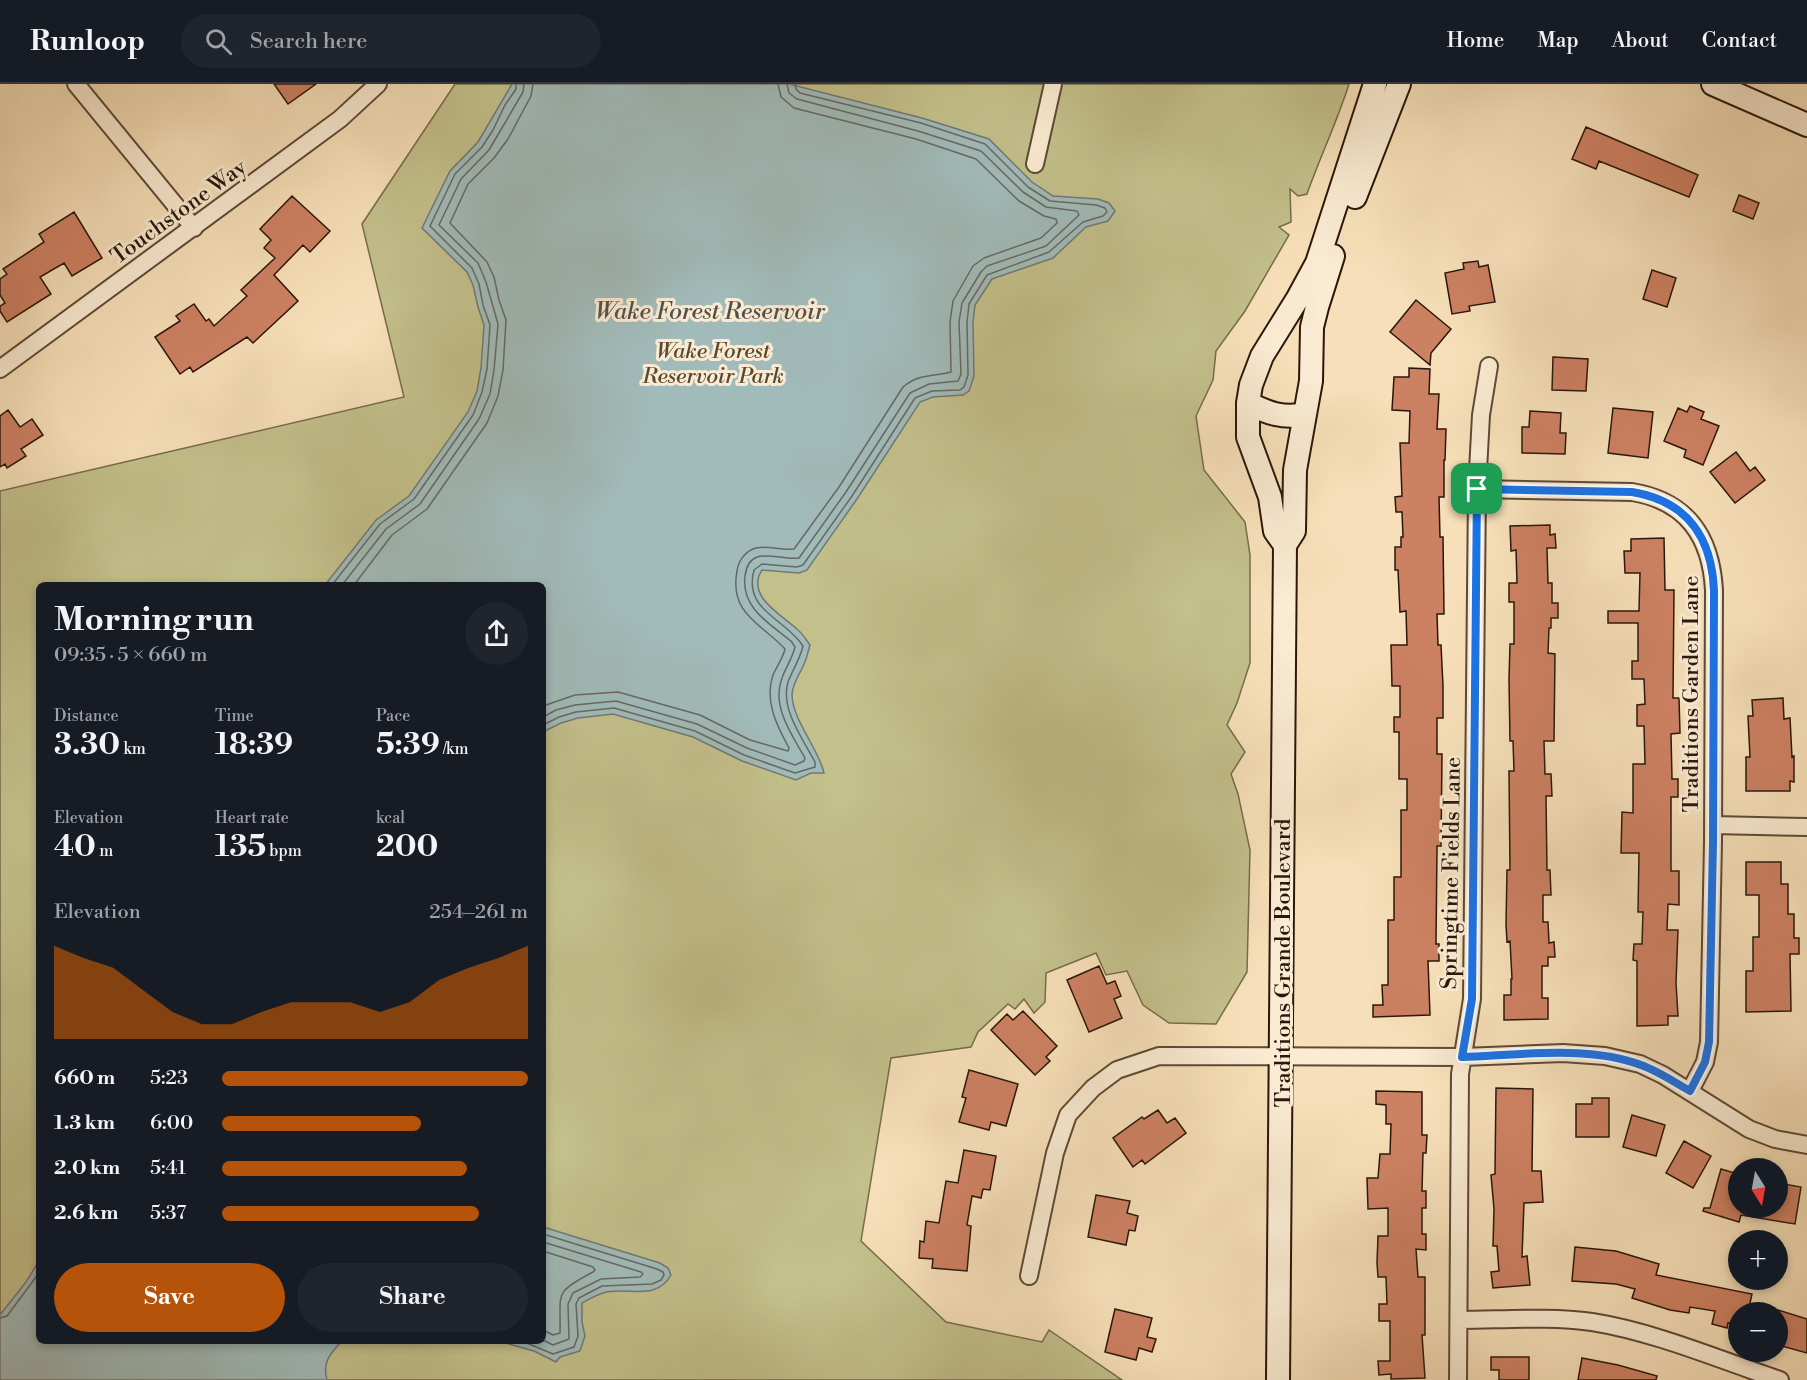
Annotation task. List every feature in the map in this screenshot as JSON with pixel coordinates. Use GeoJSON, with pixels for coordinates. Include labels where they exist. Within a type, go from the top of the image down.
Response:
{"type":"FeatureCollection","features":[{"type":"Feature","properties":{"kind":"main road","name":"Traditions Grande Boulevard"},"geometry":{"type":"LineString","coordinates":[[1285,545],[1275,531],[1270,497],[1248,437],[1248,403],[1251,385],[1262,356],[1317,263],[1376,84]]}},
{"type":"Feature","properties":{"kind":"main road","name":"Traditions Grande Boulevard"},"geometry":{"type":"LineString","coordinates":[[1278,1380],[1285,545],[1294,531],[1294,470],[1311,381],[1312,327],[1364,172],[1399,84]]}},
{"type":"Feature","properties":{"kind":"main road"},"geometry":{"type":"LineString","coordinates":[[1713,84],[1807,125]]}},
{"type":"Feature","properties":{"kind":"main road"},"geometry":{"type":"LineString","coordinates":[[1248,403],[1265,412],[1283,417],[1305,414]]}},
{"type":"Feature","properties":{"kind":"street"},"geometry":{"type":"LineString","coordinates":[[76,84],[194,228]]}},
{"type":"Feature","properties":{"kind":"street","name":"Touchstone Way"},"geometry":{"type":"LineString","coordinates":[[0,369],[340,119],[378,84]]}},
{"type":"Feature","properties":{"kind":"street"},"geometry":{"type":"LineString","coordinates":[[1035,164],[1047,86]]}},
{"type":"Feature","properties":{"kind":"street","name":"Springtime Fields Lane"},"geometry":{"type":"LineString","coordinates":[[1458,1380],[1460,1074],[1472,999],[1477,489],[1481,415],[1489,366]]}},
{"type":"Feature","properties":{"kind":"street","name":"Traditions Garden Lane"},"geometry":{"type":"LineString","coordinates":[[1477,489],[1643,493],[1671,506],[1686,517],[1706,544],[1712,566],[1714,591],[1709,1042],[1705,1062],[1690,1091]]}},
{"type":"Feature","properties":{"kind":"street"},"geometry":{"type":"LineString","coordinates":[[1713,825],[1807,827]]}},
{"type":"Feature","properties":{"kind":"street"},"geometry":{"type":"LineString","coordinates":[[1029,1276],[1055,1153],[1068,1114],[1093,1088],[1116,1070],[1159,1056],[1462,1057],[1563,1053],[1605,1056],[1640,1064],[1690,1091],[1749,1129],[1775,1139],[1807,1145]]}},
{"type":"Feature","properties":{"kind":"street"},"geometry":{"type":"LineString","coordinates":[[1459,1320],[1523,1319],[1592,1322],[1651,1336],[1780,1380]]}},
{"type":"Feature","properties":{"kind":"green space","name":"Wake Forest Reservoir Park"},"geometry":{"type":"Polygon","coordinates":[[[455,84],[1349,84],[1307,194],[1298,196],[1290,189],[1291,222],[1279,227],[1289,235],[1245,311],[1216,351],[1213,380],[1196,416],[1204,470],[1245,522],[1250,555],[1250,663],[1227,725],[1245,752],[1231,774],[1238,794],[1250,850],[1247,972],[1216,1024],[1169,1023],[1143,1005],[1127,971],[1106,975],[1096,953],[1046,973],[1045,1002],[1034,1013],[1024,999],[1015,1009],[1008,1004],[978,1032],[971,1047],[891,1058],[861,1241],[946,1322],[1042,1342],[1049,1330],[1122,1380],[0,1380],[0,491],[404,397],[362,224],[455,84]]]}},
{"type":"Feature","properties":{"kind":"water","name":"Wake Forest Reservoir"},"geometry":{"type":"Polygon","coordinates":[[[512,84],[789,84],[922,118],[989,139],[1032,182],[1053,196],[1098,199],[1109,203],[1115,211],[1108,221],[1086,227],[1053,258],[992,279],[975,305],[974,376],[969,391],[963,395],[933,397],[920,402],[857,499],[807,570],[799,573],[762,570],[758,579],[758,588],[762,596],[775,611],[800,632],[810,645],[794,686],[793,704],[824,773],[811,773],[796,780],[742,761],[693,737],[613,714],[578,718],[546,730],[546,582],[327,582],[376,520],[409,496],[468,412],[477,391],[484,325],[473,285],[467,272],[422,228],[450,171],[478,142],[512,84]]]}},
{"type":"Feature","properties":{"kind":"water"},"geometry":{"type":"Polygon","coordinates":[[[546,1228],[660,1263],[668,1268],[671,1275],[657,1288],[640,1292],[612,1291],[582,1303],[585,1336],[580,1351],[560,1357],[556,1362],[534,1351],[509,1344],[546,1344],[546,1228]]]}},
{"type":"Feature","properties":{"kind":"water"},"geometry":{"type":"Polygon","coordinates":[[[36,1266],[36,1344],[339,1344],[326,1363],[327,1380],[0,1380],[0,1315],[36,1266]]]}},
{"type":"Feature","properties":{"kind":"building"},"geometry":{"type":"Polygon","coordinates":[[[274,84],[316,84],[288,104],[274,84]]]}},
{"type":"Feature","properties":{"kind":"building"},"geometry":{"type":"Polygon","coordinates":[[[1586,127],[1698,175],[1689,197],[1599,161],[1596,169],[1572,159],[1586,127]]]}},
{"type":"Feature","properties":{"kind":"building"},"geometry":{"type":"Polygon","coordinates":[[[1739,195],[1759,203],[1753,219],[1733,211],[1739,195]]]}},
{"type":"Feature","properties":{"kind":"building"},"geometry":{"type":"Polygon","coordinates":[[[292,196],[330,231],[310,252],[303,245],[274,275],[298,301],[253,343],[247,337],[193,372],[190,367],[180,374],[155,337],[180,321],[176,316],[194,304],[206,321],[209,319],[214,326],[247,296],[241,290],[275,258],[264,248],[271,240],[260,229],[292,196]]]}},
{"type":"Feature","properties":{"kind":"building"},"geometry":{"type":"Polygon","coordinates":[[[74,212],[102,258],[72,276],[64,263],[40,277],[51,294],[7,322],[0,311],[0,306],[5,303],[0,295],[0,279],[7,274],[3,269],[44,242],[39,234],[74,212]]]}},
{"type":"Feature","properties":{"kind":"building"},"geometry":{"type":"Polygon","coordinates":[[[1478,261],[1479,267],[1488,265],[1495,302],[1469,306],[1470,311],[1452,314],[1445,273],[1464,269],[1463,263],[1478,261]]]}},
{"type":"Feature","properties":{"kind":"building"},"geometry":{"type":"Polygon","coordinates":[[[1652,270],[1676,278],[1667,307],[1643,299],[1652,270]]]}},
{"type":"Feature","properties":{"kind":"building"},"geometry":{"type":"Polygon","coordinates":[[[1416,300],[1451,329],[1431,353],[1430,365],[1390,332],[1416,300]]]}},
{"type":"Feature","properties":{"kind":"building"},"geometry":{"type":"Polygon","coordinates":[[[1553,357],[1588,359],[1586,391],[1552,390],[1553,357]]]}},
{"type":"Feature","properties":{"kind":"building"},"geometry":{"type":"Polygon","coordinates":[[[1409,368],[1430,369],[1429,394],[1439,394],[1437,429],[1446,429],[1444,497],[1439,497],[1440,537],[1443,537],[1444,614],[1437,614],[1443,686],[1443,718],[1437,718],[1437,754],[1442,754],[1441,846],[1437,846],[1436,944],[1439,944],[1439,961],[1428,961],[1430,1015],[1373,1017],[1373,1005],[1383,1005],[1382,985],[1388,985],[1388,920],[1394,920],[1394,877],[1401,877],[1401,810],[1407,810],[1407,779],[1399,779],[1399,732],[1394,732],[1394,717],[1400,717],[1400,686],[1392,686],[1391,645],[1407,645],[1406,611],[1400,612],[1398,570],[1395,570],[1395,547],[1401,547],[1401,537],[1403,537],[1402,512],[1396,512],[1395,497],[1402,496],[1400,443],[1409,443],[1410,411],[1392,410],[1394,377],[1409,377],[1409,368]]]}},
{"type":"Feature","properties":{"kind":"building"},"geometry":{"type":"Polygon","coordinates":[[[1690,406],[1704,412],[1701,419],[1719,426],[1703,465],[1684,457],[1686,450],[1664,441],[1678,408],[1687,412],[1690,406]]]}},
{"type":"Feature","properties":{"kind":"building"},"geometry":{"type":"Polygon","coordinates":[[[1613,408],[1653,412],[1648,458],[1608,453],[1613,408]]]}},
{"type":"Feature","properties":{"kind":"building"},"geometry":{"type":"Polygon","coordinates":[[[8,410],[20,427],[32,419],[43,435],[21,449],[26,456],[7,468],[5,464],[0,467],[0,416],[8,410]]]}},
{"type":"Feature","properties":{"kind":"building"},"geometry":{"type":"Polygon","coordinates":[[[1530,411],[1561,413],[1560,433],[1566,433],[1565,454],[1522,453],[1522,427],[1529,427],[1530,411]]]}},
{"type":"Feature","properties":{"kind":"building"},"geometry":{"type":"Polygon","coordinates":[[[1736,452],[1750,471],[1755,467],[1765,480],[1735,503],[1710,472],[1736,452]]]}},
{"type":"Feature","properties":{"kind":"building"},"geometry":{"type":"Polygon","coordinates":[[[1550,525],[1550,535],[1555,534],[1556,548],[1547,548],[1548,583],[1552,583],[1552,603],[1558,603],[1558,618],[1551,618],[1551,628],[1549,628],[1548,653],[1555,654],[1554,741],[1544,741],[1545,774],[1551,774],[1552,796],[1546,796],[1547,870],[1550,870],[1551,895],[1543,895],[1543,922],[1548,922],[1549,943],[1554,942],[1555,957],[1548,957],[1548,966],[1542,966],[1542,998],[1548,998],[1548,1019],[1504,1020],[1504,995],[1511,995],[1512,979],[1510,941],[1507,942],[1506,924],[1507,870],[1510,870],[1509,771],[1514,771],[1513,741],[1510,741],[1509,680],[1510,644],[1514,644],[1514,602],[1509,602],[1509,583],[1517,583],[1516,550],[1511,551],[1510,526],[1550,525]]]}},
{"type":"Feature","properties":{"kind":"building"},"geometry":{"type":"Polygon","coordinates":[[[1664,538],[1665,590],[1674,590],[1673,698],[1679,698],[1680,733],[1671,734],[1672,779],[1678,779],[1678,797],[1671,797],[1671,871],[1679,871],[1679,905],[1668,904],[1667,930],[1678,930],[1676,983],[1678,1016],[1668,1016],[1668,1025],[1637,1026],[1637,961],[1633,960],[1634,944],[1642,944],[1643,912],[1638,912],[1639,853],[1621,853],[1622,812],[1633,813],[1633,764],[1645,764],[1644,726],[1637,726],[1637,705],[1645,704],[1644,679],[1632,679],[1632,661],[1638,661],[1638,623],[1608,623],[1608,611],[1639,611],[1640,573],[1625,573],[1624,551],[1631,551],[1631,539],[1664,538]]]}},
{"type":"Feature","properties":{"kind":"building"},"geometry":{"type":"Polygon","coordinates":[[[1783,698],[1784,719],[1790,718],[1794,782],[1790,781],[1790,791],[1746,791],[1746,757],[1750,757],[1748,716],[1753,716],[1752,700],[1783,698]]]}},
{"type":"Feature","properties":{"kind":"building"},"geometry":{"type":"Polygon","coordinates":[[[1746,862],[1781,862],[1781,884],[1788,884],[1788,914],[1794,914],[1794,938],[1799,938],[1799,954],[1790,954],[1791,1011],[1746,1012],[1746,971],[1753,971],[1753,937],[1759,937],[1759,895],[1746,895],[1746,862]]]}},
{"type":"Feature","properties":{"kind":"building"},"geometry":{"type":"Polygon","coordinates":[[[1099,966],[1107,984],[1115,981],[1121,996],[1114,999],[1122,1018],[1089,1032],[1067,980],[1099,966]]]}},
{"type":"Feature","properties":{"kind":"building"},"geometry":{"type":"Polygon","coordinates":[[[1023,1011],[1057,1046],[1046,1057],[1050,1061],[1035,1075],[991,1030],[1007,1014],[1013,1020],[1023,1011]]]}},
{"type":"Feature","properties":{"kind":"building"},"geometry":{"type":"Polygon","coordinates":[[[969,1070],[1018,1084],[1006,1126],[991,1122],[989,1130],[959,1122],[966,1098],[962,1097],[969,1070]]]}},
{"type":"Feature","properties":{"kind":"building"},"geometry":{"type":"Polygon","coordinates":[[[1496,1088],[1533,1089],[1532,1171],[1541,1171],[1543,1202],[1524,1203],[1522,1257],[1527,1256],[1530,1285],[1493,1288],[1491,1272],[1499,1271],[1497,1246],[1493,1246],[1494,1209],[1491,1175],[1495,1174],[1496,1088]]]}},
{"type":"Feature","properties":{"kind":"building"},"geometry":{"type":"Polygon","coordinates":[[[1376,1091],[1422,1092],[1422,1135],[1427,1135],[1426,1153],[1423,1153],[1422,1191],[1426,1191],[1426,1208],[1422,1208],[1422,1234],[1426,1234],[1426,1250],[1416,1249],[1418,1277],[1425,1277],[1425,1335],[1422,1335],[1425,1378],[1391,1379],[1391,1374],[1379,1375],[1378,1361],[1390,1361],[1390,1321],[1379,1321],[1379,1304],[1387,1304],[1386,1277],[1378,1277],[1377,1263],[1378,1236],[1388,1236],[1388,1208],[1368,1209],[1367,1178],[1378,1178],[1380,1154],[1390,1154],[1391,1124],[1386,1124],[1386,1105],[1376,1104],[1376,1091]]]}},
{"type":"Feature","properties":{"kind":"building"},"geometry":{"type":"Polygon","coordinates":[[[1592,1098],[1609,1098],[1609,1137],[1576,1137],[1576,1104],[1592,1104],[1592,1098]]]}},
{"type":"Feature","properties":{"kind":"building"},"geometry":{"type":"Polygon","coordinates":[[[1158,1110],[1167,1123],[1175,1118],[1186,1133],[1145,1164],[1142,1160],[1133,1167],[1113,1138],[1142,1117],[1144,1119],[1158,1110]]]}},
{"type":"Feature","properties":{"kind":"building"},"geometry":{"type":"Polygon","coordinates":[[[1632,1115],[1665,1125],[1656,1156],[1623,1147],[1632,1115]]]}},
{"type":"Feature","properties":{"kind":"building"},"geometry":{"type":"Polygon","coordinates":[[[1684,1141],[1711,1156],[1693,1188],[1666,1173],[1684,1141]]]}},
{"type":"Feature","properties":{"kind":"building"},"geometry":{"type":"Polygon","coordinates":[[[964,1150],[996,1156],[990,1190],[983,1189],[981,1198],[972,1196],[967,1225],[971,1226],[967,1271],[932,1268],[933,1259],[919,1258],[920,1241],[924,1242],[926,1221],[939,1223],[946,1181],[958,1183],[964,1150]]]}},
{"type":"Feature","properties":{"kind":"building"},"geometry":{"type":"Polygon","coordinates":[[[1721,1169],[1728,1171],[1728,1218],[1740,1218],[1739,1222],[1703,1211],[1704,1208],[1710,1208],[1721,1169]]]}},
{"type":"Feature","properties":{"kind":"building"},"geometry":{"type":"Polygon","coordinates":[[[1788,1185],[1801,1187],[1795,1224],[1759,1218],[1788,1218],[1788,1185]]]}},
{"type":"Feature","properties":{"kind":"building"},"geometry":{"type":"Polygon","coordinates":[[[1096,1195],[1130,1201],[1127,1213],[1138,1216],[1135,1231],[1129,1230],[1126,1245],[1088,1237],[1096,1195]]]}},
{"type":"Feature","properties":{"kind":"building"},"geometry":{"type":"Polygon","coordinates":[[[1575,1247],[1616,1251],[1659,1264],[1656,1275],[1752,1294],[1750,1302],[1728,1302],[1727,1328],[1712,1324],[1715,1311],[1690,1307],[1689,1313],[1670,1310],[1632,1298],[1635,1289],[1616,1284],[1572,1281],[1575,1247]]]}},
{"type":"Feature","properties":{"kind":"building"},"geometry":{"type":"Polygon","coordinates":[[[1115,1309],[1152,1318],[1147,1337],[1156,1339],[1152,1352],[1139,1348],[1136,1360],[1105,1352],[1115,1309]]]}},
{"type":"Feature","properties":{"kind":"building"},"geometry":{"type":"Polygon","coordinates":[[[1788,1313],[1807,1319],[1807,1353],[1788,1348],[1788,1313]]]}},
{"type":"Feature","properties":{"kind":"building"},"geometry":{"type":"Polygon","coordinates":[[[1491,1357],[1529,1357],[1529,1380],[1499,1380],[1499,1370],[1491,1370],[1491,1357]]]}},
{"type":"Feature","properties":{"kind":"building"},"geometry":{"type":"Polygon","coordinates":[[[1582,1358],[1657,1376],[1656,1380],[1578,1380],[1582,1358]]]}},
{"type":"Feature","properties":{"kind":"route"},"geometry":{"type":"LineString","coordinates":[[1477,489],[1643,493],[1678,510],[1694,525],[1706,544],[1714,577],[1713,842],[1709,1042],[1705,1062],[1690,1091],[1640,1064],[1605,1056],[1563,1053],[1462,1057],[1472,999],[1477,489]]}}]}
